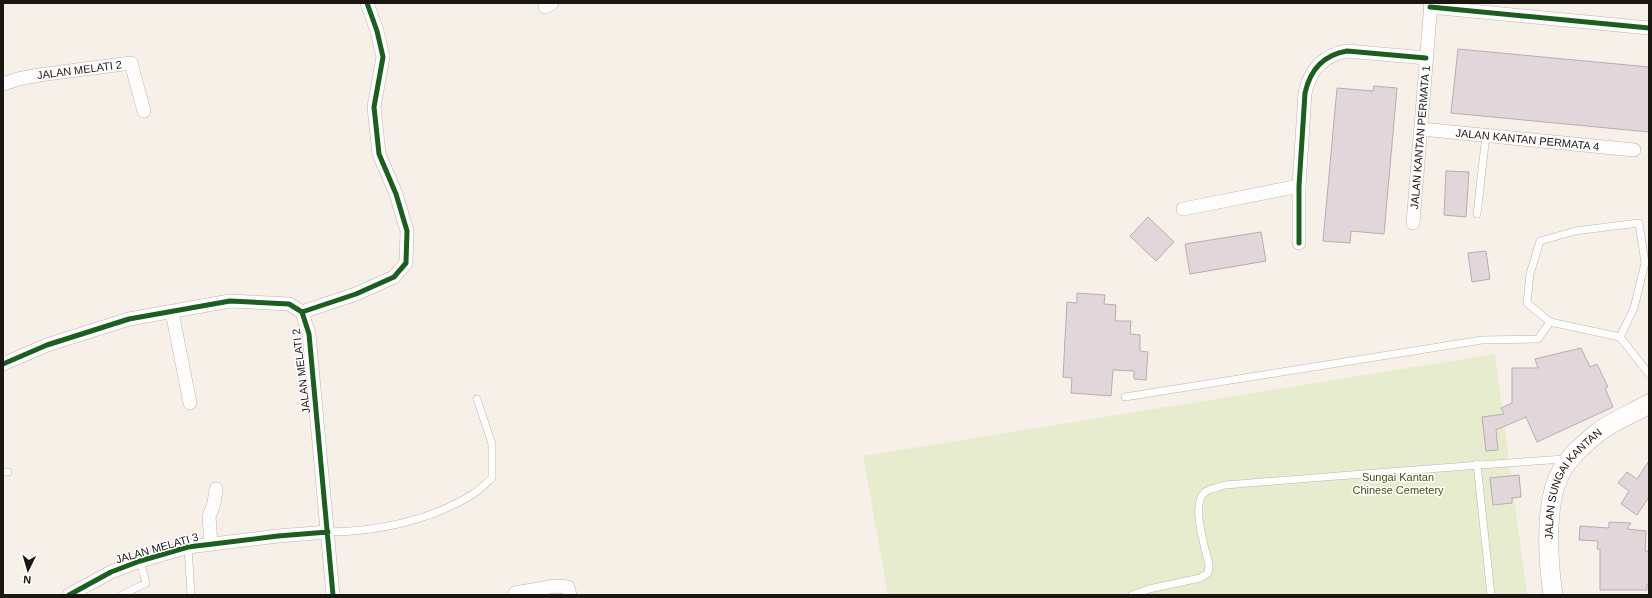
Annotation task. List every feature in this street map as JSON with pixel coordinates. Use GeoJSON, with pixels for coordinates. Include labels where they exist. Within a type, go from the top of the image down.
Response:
{"type":"FeatureCollection","features":[{"type":"Feature","properties":{"kind":"main road","name":"JALAN SUNGAI KANTAN"},"geometry":{"type":"LineString","coordinates":[[1553,595],[1549,522],[1554,489],[1560,473],[1569,458],[1597,433],[1649,404]]}},
{"type":"Feature","properties":{"kind":"street"},"geometry":{"type":"LineString","coordinates":[[302,312],[356,294],[394,277],[406,263],[407,231],[396,194],[379,154],[374,107],[383,57],[377,31],[367,3]]}},
{"type":"Feature","properties":{"kind":"street"},"geometry":{"type":"LineString","coordinates":[[1431,5],[1649,28]]}},
{"type":"Feature","properties":{"kind":"street","name":"JALAN KANTAN PERMATA 1"},"geometry":{"type":"LineString","coordinates":[[1413,223],[1431,5]]}},
{"type":"Feature","properties":{"kind":"street"},"geometry":{"type":"LineString","coordinates":[[1299,243],[1300,186],[1305,93],[1307,84],[1315,68],[1325,59],[1340,52],[1346,51],[1426,58]]}},
{"type":"Feature","properties":{"kind":"street","name":"JALAN MELATI 2"},"geometry":{"type":"LineString","coordinates":[[3,84],[18,79],[39,75],[131,63],[144,111]]}},
{"type":"Feature","properties":{"kind":"street","name":"JALAN KANTAN PERMATA 4"},"geometry":{"type":"LineString","coordinates":[[1420,129],[1634,150]]}},
{"type":"Feature","properties":{"kind":"street"},"geometry":{"type":"LineString","coordinates":[[1183,209],[1300,186]]}},
{"type":"Feature","properties":{"kind":"street","name":"JALAN MELATI 2"},"geometry":{"type":"LineString","coordinates":[[3,364],[46,345],[129,319],[230,301],[289,304],[302,312],[309,334],[334,595]]}},
{"type":"Feature","properties":{"kind":"street"},"geometry":{"type":"LineString","coordinates":[[172,312],[190,403]]}},
{"type":"Feature","properties":{"kind":"street"},"geometry":{"type":"LineString","coordinates":[[211,543],[208,518],[214,503],[216,488]]}},
{"type":"Feature","properties":{"kind":"street","name":"JALAN MELATI 3"},"geometry":{"type":"LineString","coordinates":[[70,595],[111,572],[140,561],[188,547],[211,543],[328,532]]}},
{"type":"Feature","properties":{"kind":"street"},"geometry":{"type":"LineString","coordinates":[[515,593],[554,586],[568,587],[570,595]]}},
{"type":"Feature","properties":{"kind":"lane"},"geometry":{"type":"LineString","coordinates":[[1477,214],[1486,135]]}},
{"type":"Feature","properties":{"kind":"lane"},"geometry":{"type":"LineString","coordinates":[[1620,338],[1634,308],[1645,263],[1639,223],[1575,231],[1540,241],[1530,274],[1527,303],[1550,322],[1620,338],[1649,374]]}},
{"type":"Feature","properties":{"kind":"lane"},"geometry":{"type":"LineString","coordinates":[[1125,397],[1482,340],[1538,339],[1550,322]]}},
{"type":"Feature","properties":{"kind":"lane"},"geometry":{"type":"LineString","coordinates":[[328,532],[348,532],[383,526],[434,514],[474,494],[492,478],[492,444],[477,399]]}},
{"type":"Feature","properties":{"kind":"lane"},"geometry":{"type":"LineString","coordinates":[[1132,595],[1149,589],[1200,578],[1208,573],[1209,565],[1198,513],[1201,498],[1205,492],[1225,485],[1477,464],[1569,458]]}},
{"type":"Feature","properties":{"kind":"lane"},"geometry":{"type":"LineString","coordinates":[[1477,464],[1491,595]]}},
{"type":"Feature","properties":{"kind":"lane"},"geometry":{"type":"LineString","coordinates":[[188,547],[191,595]]}},
{"type":"Feature","properties":{"kind":"lane"},"geometry":{"type":"LineString","coordinates":[[122,595],[146,583],[140,561]]}},
{"type":"Feature","properties":{"kind":"green space","name":"Sungai Kantan Chinese Cemetery"},"geometry":{"type":"Polygon","coordinates":[[[1495,354],[1527,595],[888,595],[863,456],[1495,354]]]}},
{"type":"Feature","properties":{"kind":"building"},"geometry":{"type":"Polygon","coordinates":[[[1458,49],[1649,67],[1649,132],[1451,113],[1458,49]]]}},
{"type":"Feature","properties":{"kind":"building"},"geometry":{"type":"Polygon","coordinates":[[[1374,86],[1397,88],[1384,234],[1351,231],[1350,243],[1323,241],[1337,88],[1373,91],[1374,86]]]}},
{"type":"Feature","properties":{"kind":"building"},"geometry":{"type":"Polygon","coordinates":[[[1446,171],[1469,172],[1466,217],[1444,215],[1446,171]]]}},
{"type":"Feature","properties":{"kind":"building"},"geometry":{"type":"Polygon","coordinates":[[[1148,217],[1174,242],[1156,261],[1130,236],[1148,217]]]}},
{"type":"Feature","properties":{"kind":"building"},"geometry":{"type":"Polygon","coordinates":[[[1261,232],[1266,261],[1190,274],[1185,244],[1261,232]]]}},
{"type":"Feature","properties":{"kind":"building"},"geometry":{"type":"Polygon","coordinates":[[[1486,251],[1490,279],[1472,282],[1468,253],[1486,251]]]}},
{"type":"Feature","properties":{"kind":"building"},"geometry":{"type":"Polygon","coordinates":[[[1077,293],[1105,295],[1104,304],[1116,305],[1115,321],[1131,321],[1130,334],[1140,335],[1140,351],[1148,352],[1146,380],[1134,379],[1134,371],[1113,370],[1111,396],[1071,393],[1072,378],[1063,377],[1067,302],[1077,303],[1077,293]]]}},
{"type":"Feature","properties":{"kind":"building"},"geometry":{"type":"Polygon","coordinates":[[[1581,348],[1590,367],[1597,364],[1608,387],[1605,388],[1613,407],[1537,442],[1526,417],[1496,430],[1498,450],[1486,451],[1482,417],[1504,414],[1501,408],[1512,403],[1512,368],[1538,368],[1535,359],[1581,348]]]}},
{"type":"Feature","properties":{"kind":"building"},"geometry":{"type":"Polygon","coordinates":[[[1649,461],[1649,497],[1637,515],[1621,504],[1629,491],[1618,483],[1627,472],[1637,479],[1649,461]]]}},
{"type":"Feature","properties":{"kind":"building"},"geometry":{"type":"Polygon","coordinates":[[[1519,475],[1521,497],[1512,498],[1512,503],[1493,505],[1490,478],[1519,475]]]}},
{"type":"Feature","properties":{"kind":"building"},"geometry":{"type":"Polygon","coordinates":[[[1609,522],[1631,523],[1627,529],[1646,531],[1645,551],[1649,551],[1649,584],[1647,584],[1647,590],[1600,590],[1600,549],[1597,549],[1598,541],[1579,540],[1580,526],[1609,528],[1609,522]]]}},
{"type":"Feature","properties":{"kind":"cycle path"},"geometry":{"type":"LineString","coordinates":[[302,312],[356,294],[394,277],[406,263],[407,231],[396,194],[379,154],[374,107],[383,57],[377,31],[367,3]]}},
{"type":"Feature","properties":{"kind":"cycle path"},"geometry":{"type":"LineString","coordinates":[[1430,7],[1649,28]]}},
{"type":"Feature","properties":{"kind":"cycle path"},"geometry":{"type":"LineString","coordinates":[[1299,243],[1299,186],[1305,93],[1310,77],[1314,71],[1324,60],[1347,51],[1426,58]]}},
{"type":"Feature","properties":{"kind":"cycle path"},"geometry":{"type":"LineString","coordinates":[[3,364],[47,345],[129,319],[230,301],[289,304],[302,312],[309,334],[333,595]]}},
{"type":"Feature","properties":{"kind":"cycle path"},"geometry":{"type":"LineString","coordinates":[[69,595],[111,572],[140,561],[188,547],[278,536],[328,532]]}}]}
